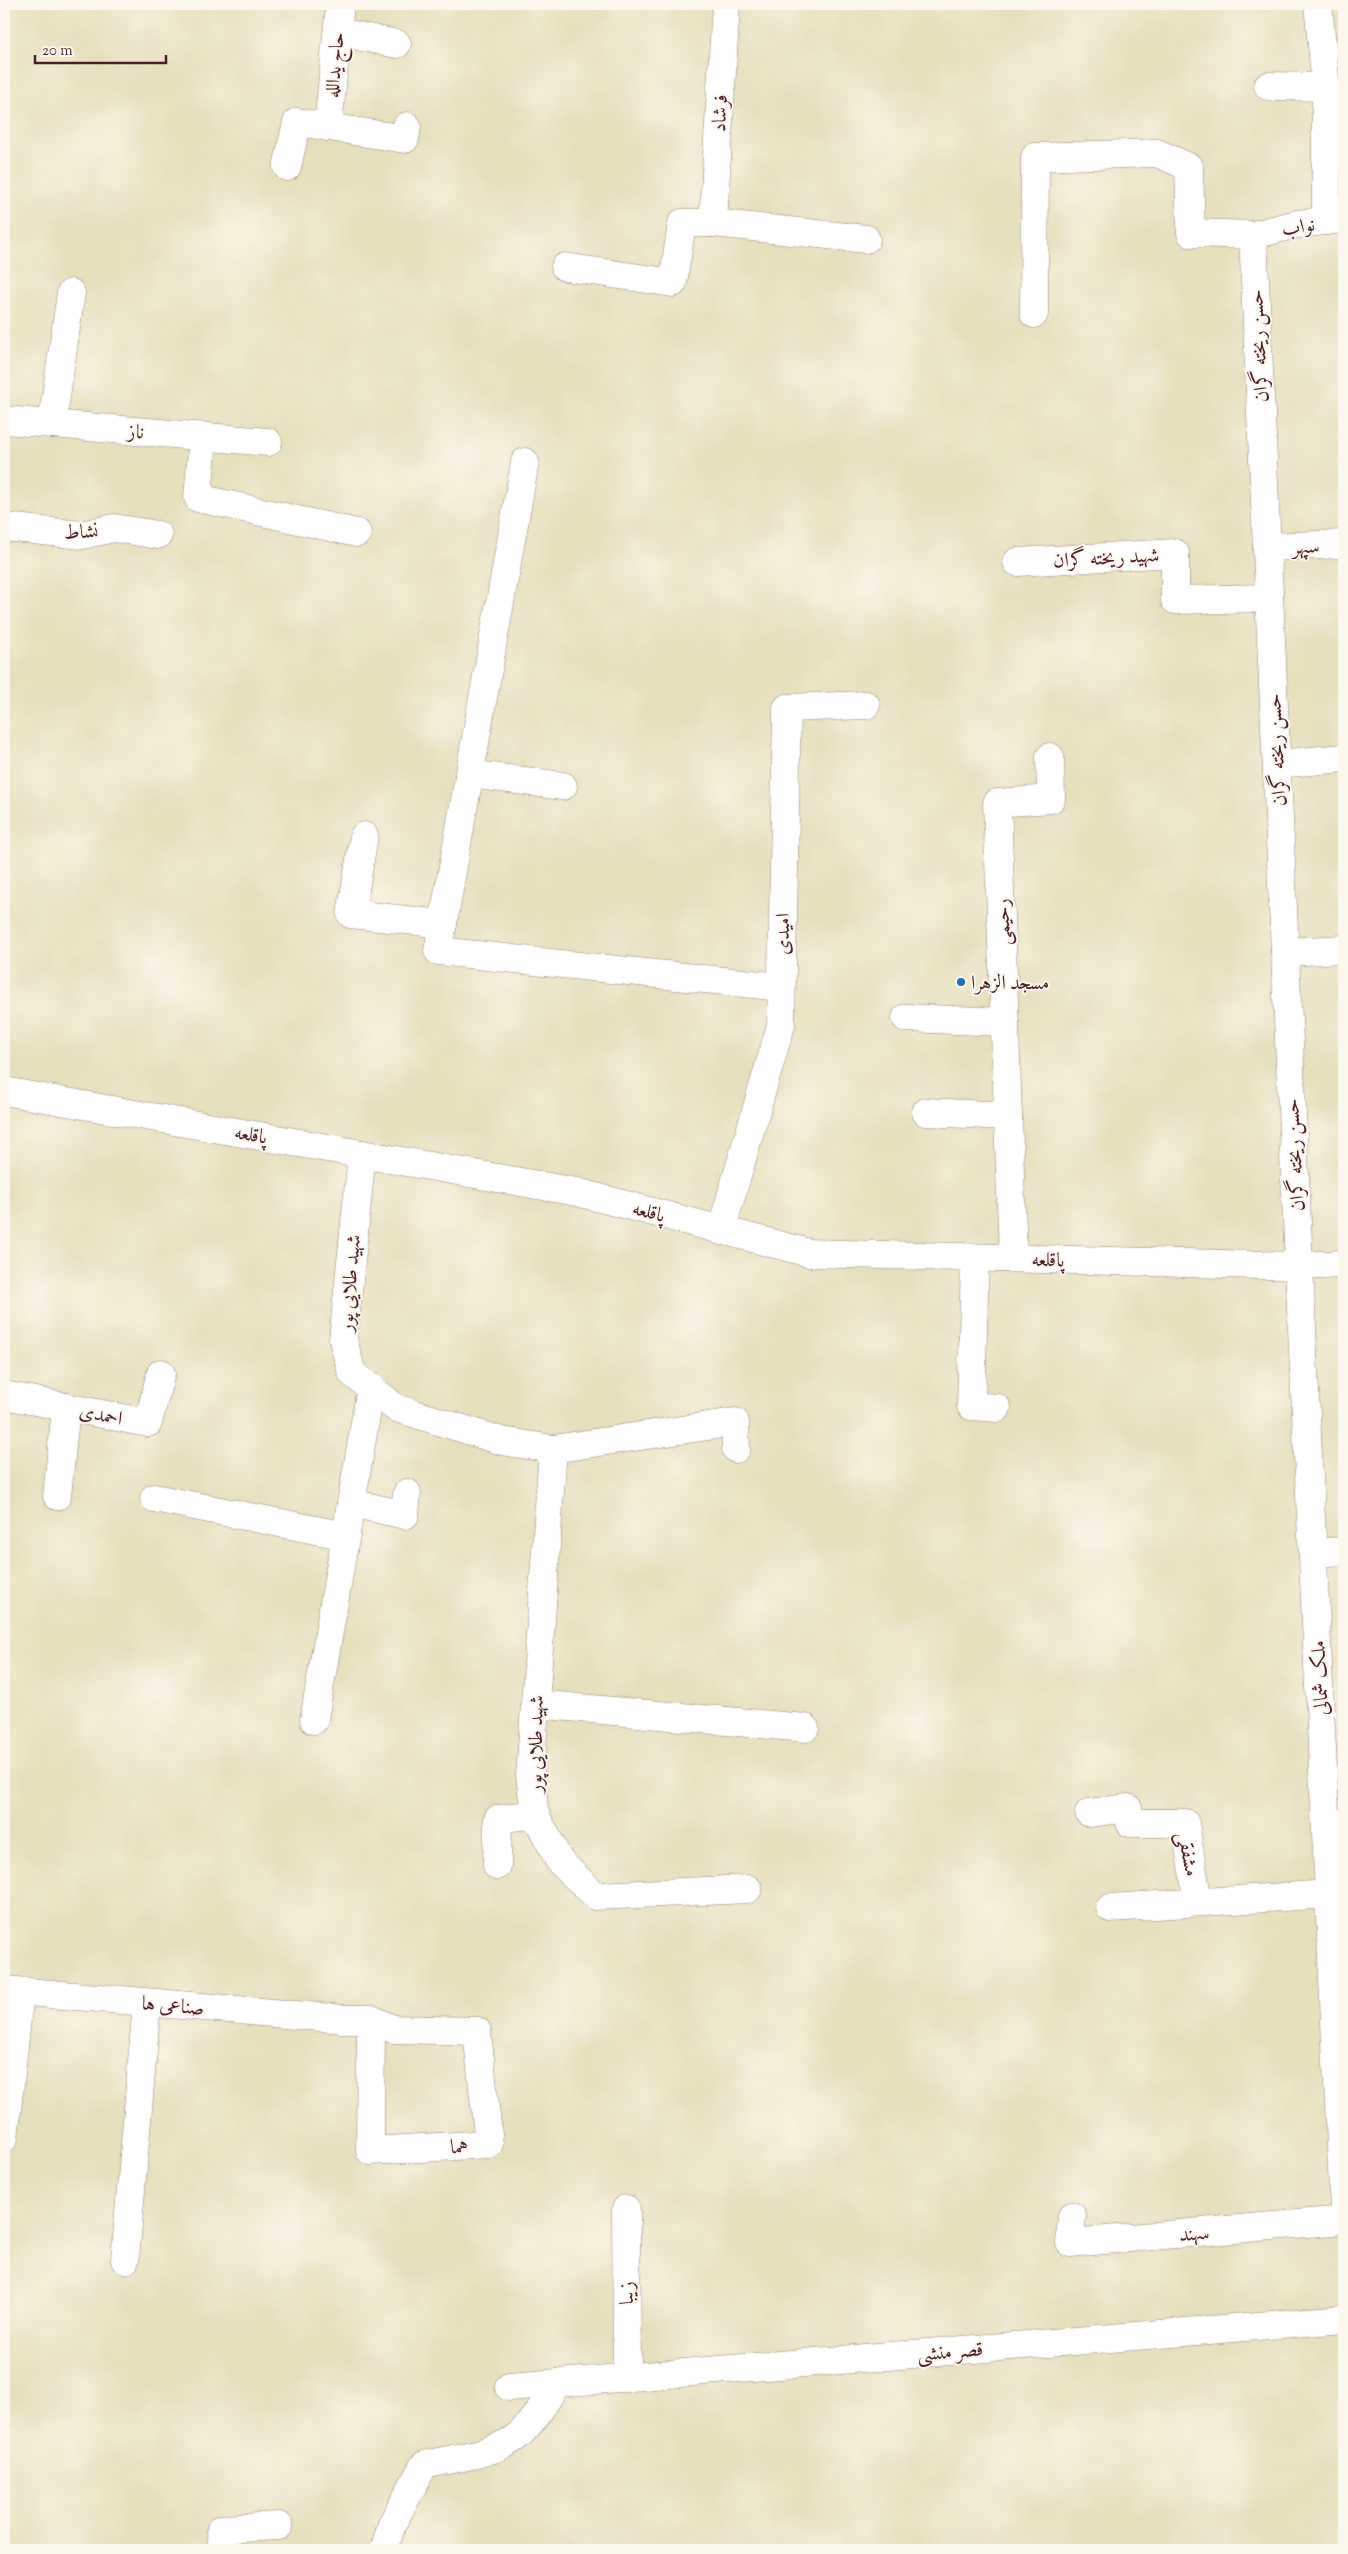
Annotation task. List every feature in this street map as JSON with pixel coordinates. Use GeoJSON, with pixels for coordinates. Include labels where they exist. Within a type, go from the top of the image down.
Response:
{"type":"FeatureCollection","features":[{"type":"Feature","properties":{"kind":"street","name":"حاج یدالله"},"geometry":{"type":"LineString","coordinates":[[328,127],[340,4]]}},
{"type":"Feature","properties":{"kind":"street","name":"فرشاد"},"geometry":{"type":"LineString","coordinates":[[713,223],[726,4]]}},
{"type":"Feature","properties":{"kind":"street"},"geometry":{"type":"LineString","coordinates":[[1318,4],[1335,220]]}},
{"type":"Feature","properties":{"kind":"street"},"geometry":{"type":"LineString","coordinates":[[338,32],[396,44]]}},
{"type":"Feature","properties":{"kind":"street"},"geometry":{"type":"LineString","coordinates":[[1268,86],[1326,87]]}},
{"type":"Feature","properties":{"kind":"street"},"geometry":{"type":"LineString","coordinates":[[287,166],[296,122],[405,139],[407,126]]}},
{"type":"Feature","properties":{"kind":"street","name":"نواب"},"geometry":{"type":"LineString","coordinates":[[1034,314],[1035,157],[1157,153],[1189,167],[1191,233],[1253,235],[1297,224],[1335,220]]}},
{"type":"Feature","properties":{"kind":"street"},"geometry":{"type":"LineString","coordinates":[[565,267],[673,283],[682,223],[713,223],[866,239]]}},
{"type":"Feature","properties":{"kind":"street","name":"حسن ریخته گران"},"geometry":{"type":"LineString","coordinates":[[1253,235],[1299,1266]]}},
{"type":"Feature","properties":{"kind":"street"},"geometry":{"type":"LineString","coordinates":[[52,424],[71,294]]}},
{"type":"Feature","properties":{"kind":"street","name":"ناز"},"geometry":{"type":"LineString","coordinates":[[4,420],[268,442]]}},
{"type":"Feature","properties":{"kind":"street"},"geometry":{"type":"LineString","coordinates":[[203,437],[198,498],[357,533]]}},
{"type":"Feature","properties":{"kind":"street"},"geometry":{"type":"LineString","coordinates":[[525,462],[438,951],[781,987]]}},
{"type":"Feature","properties":{"kind":"street","name":"نشاط"},"geometry":{"type":"LineString","coordinates":[[4,527],[82,535],[114,528],[158,535]]}},
{"type":"Feature","properties":{"kind":"street","name":"سپهر"},"geometry":{"type":"LineString","coordinates":[[1267,547],[1344,544]]}},
{"type":"Feature","properties":{"kind":"street","name":"شهید ریخته گران"},"geometry":{"type":"LineString","coordinates":[[1017,562],[1175,553],[1175,600],[1269,598]]}},
{"type":"Feature","properties":{"kind":"street","name":"امیدی"},"geometry":{"type":"LineString","coordinates":[[721,1231],[781,1025],[787,708],[866,705]]}},
{"type":"Feature","properties":{"kind":"street","name":"رحیمی"},"geometry":{"type":"LineString","coordinates":[[1013,1258],[997,804],[1051,799],[1050,757]]}},
{"type":"Feature","properties":{"kind":"street"},"geometry":{"type":"LineString","coordinates":[[1277,764],[1344,758]]}},
{"type":"Feature","properties":{"kind":"street"},"geometry":{"type":"LineString","coordinates":[[469,774],[564,786]]}},
{"type":"Feature","properties":{"kind":"street"},"geometry":{"type":"LineString","coordinates":[[364,836],[351,914],[443,924]]}},
{"type":"Feature","properties":{"kind":"street"},"geometry":{"type":"LineString","coordinates":[[1285,952],[1344,949]]}},
{"type":"Feature","properties":{"kind":"street"},"geometry":{"type":"LineString","coordinates":[[906,1018],[1005,1022]]}},
{"type":"Feature","properties":{"kind":"street","name":"پاقلعه"},"geometry":{"type":"LineString","coordinates":[[4,1091],[577,1192],[809,1253],[1299,1266],[1344,1264]]}},
{"type":"Feature","properties":{"kind":"street"},"geometry":{"type":"LineString","coordinates":[[926,1112],[1008,1116]]}},
{"type":"Feature","properties":{"kind":"street","name":"شهید طلایی پور"},"geometry":{"type":"LineString","coordinates":[[362,1154],[342,1340],[352,1373],[396,1408],[502,1441],[553,1449],[735,1422],[736,1449]]}},
{"type":"Feature","properties":{"kind":"street"},"geometry":{"type":"LineString","coordinates":[[975,1258],[971,1406],[997,1408]]}},
{"type":"Feature","properties":{"kind":"street","name":"ملک شمالی"},"geometry":{"type":"LineString","coordinates":[[1299,1266],[1313,1553],[1335,1823],[1329,1894],[1344,2210]]}},
{"type":"Feature","properties":{"kind":"street","name":"احمدی"},"geometry":{"type":"LineString","coordinates":[[4,1395],[148,1423],[161,1373]]}},
{"type":"Feature","properties":{"kind":"street"},"geometry":{"type":"LineString","coordinates":[[314,1720],[371,1387]]}},
{"type":"Feature","properties":{"kind":"street"},"geometry":{"type":"LineString","coordinates":[[57,1496],[66,1407]]}},
{"type":"Feature","properties":{"kind":"street","name":"شهید طلایی پور"},"geometry":{"type":"LineString","coordinates":[[553,1449],[530,1776],[535,1814],[560,1862],[596,1896],[748,1889]]}},
{"type":"Feature","properties":{"kind":"street"},"geometry":{"type":"LineString","coordinates":[[351,1503],[404,1515],[407,1493]]}},
{"type":"Feature","properties":{"kind":"street"},"geometry":{"type":"LineString","coordinates":[[154,1498],[346,1536]]}},
{"type":"Feature","properties":{"kind":"street"},"geometry":{"type":"LineString","coordinates":[[1313,1553],[1344,1551]]}},
{"type":"Feature","properties":{"kind":"street"},"geometry":{"type":"LineString","coordinates":[[535,1704],[805,1728]]}},
{"type":"Feature","properties":{"kind":"street","name":"مشفقی"},"geometry":{"type":"LineString","coordinates":[[1089,1812],[1128,1808],[1130,1823],[1184,1823],[1198,1902]]}},
{"type":"Feature","properties":{"kind":"street"},"geometry":{"type":"LineString","coordinates":[[497,1866],[498,1819],[535,1814]]}},
{"type":"Feature","properties":{"kind":"street","name":"مشفقی"},"geometry":{"type":"LineString","coordinates":[[1110,1908],[1329,1894]]}},
{"type":"Feature","properties":{"kind":"street"},"geometry":{"type":"LineString","coordinates":[[4,2138],[12,1991]]}},
{"type":"Feature","properties":{"kind":"street","name":"صناعی ها"},"geometry":{"type":"LineString","coordinates":[[12,1991],[342,2019]]}},
{"type":"Feature","properties":{"kind":"street"},"geometry":{"type":"LineString","coordinates":[[125,2260],[147,2003]]}},
{"type":"Feature","properties":{"kind":"street","name":"هما"},"geometry":{"type":"LineString","coordinates":[[342,2019],[371,2018],[393,2029],[477,2031],[489,2144],[370,2151],[371,2018]]}},
{"type":"Feature","properties":{"kind":"street","name":"زیبا"},"geometry":{"type":"LineString","coordinates":[[626,2209],[627,2378]]}},
{"type":"Feature","properties":{"kind":"street","name":"سهند"},"geometry":{"type":"LineString","coordinates":[[1072,2216],[1070,2243],[1344,2220]]}},
{"type":"Feature","properties":{"kind":"street","name":"قصر منشی"},"geometry":{"type":"LineString","coordinates":[[510,2387],[1344,2319]]}},
{"type":"Feature","properties":{"kind":"street"},"geometry":{"type":"LineString","coordinates":[[384,2550],[392,2524],[424,2465],[490,2450],[519,2435],[542,2408],[557,2383]]}},
{"type":"Feature","properties":{"kind":"street"},"geometry":{"type":"LineString","coordinates":[[222,2550],[221,2529],[279,2526]]}},
{"type":"Feature","properties":{"kind":"place","name":"مسجد الزهرا"},"geometry":{"type":"Point","coordinates":[961,982]}}]}
